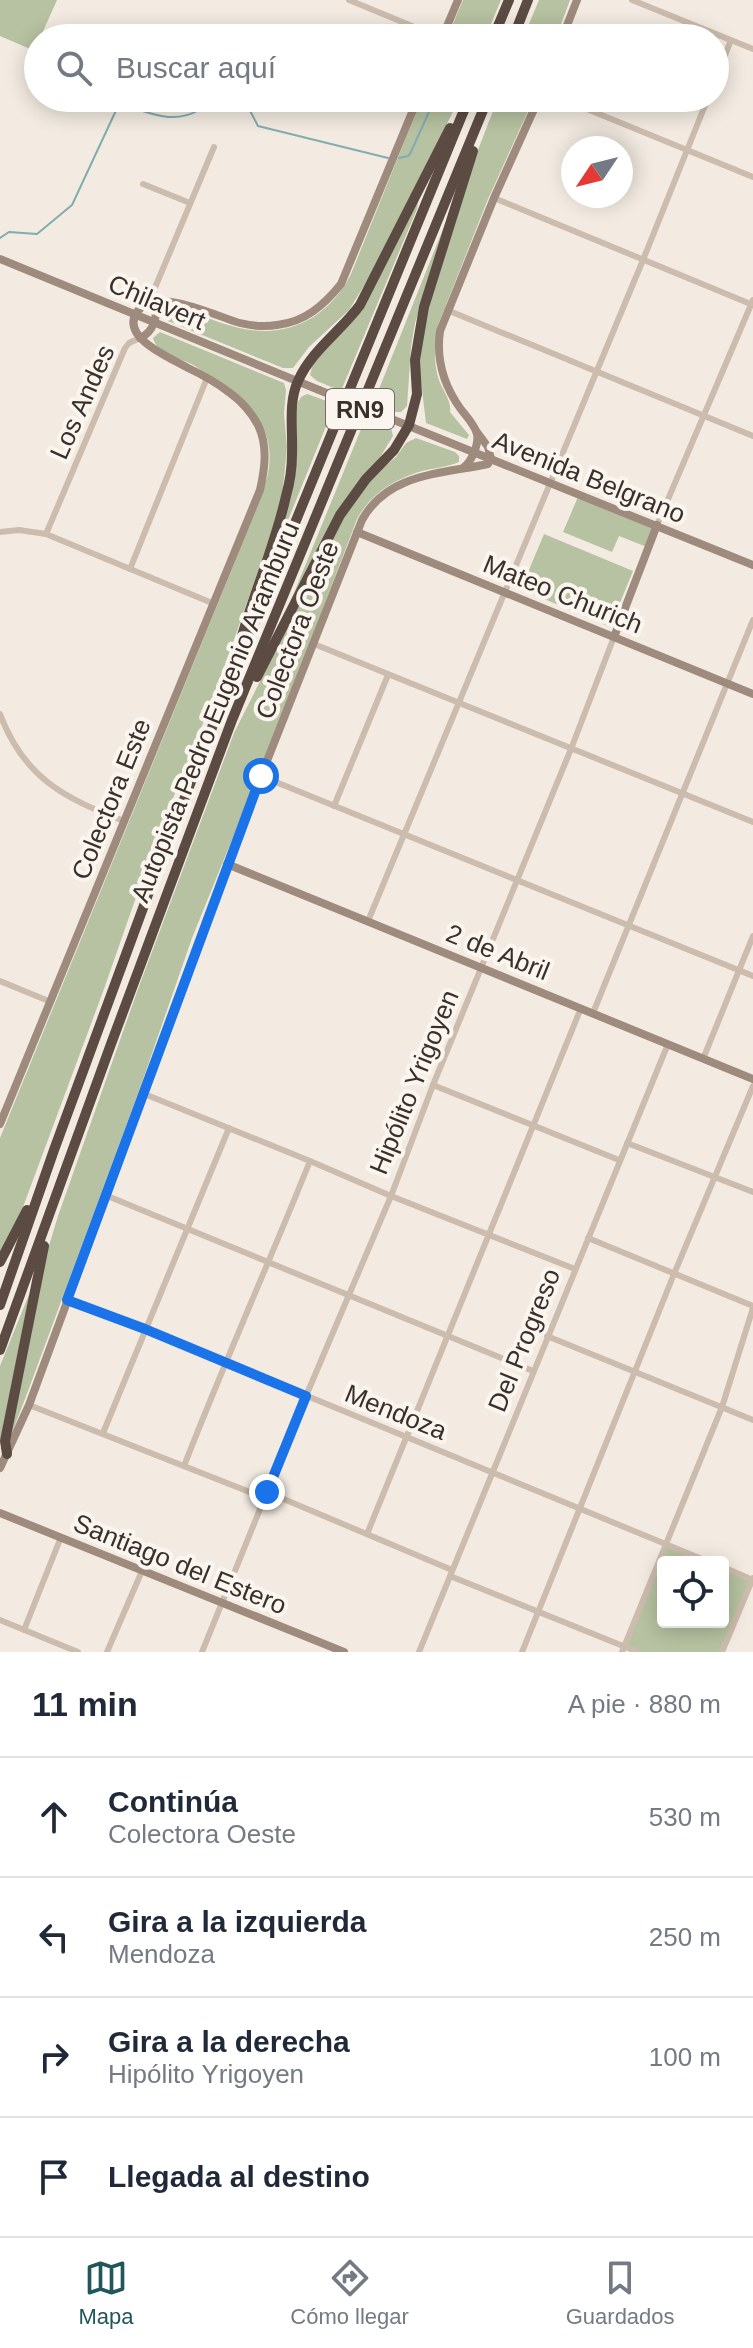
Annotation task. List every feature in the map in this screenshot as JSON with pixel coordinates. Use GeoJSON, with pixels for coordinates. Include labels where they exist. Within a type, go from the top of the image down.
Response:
{"type":"FeatureCollection","features":[{"type":"Feature","properties":{"kind":"highway"},"geometry":{"type":"LineString","coordinates":[[499,24],[509,0]]}},
{"type":"Feature","properties":{"kind":"highway"},"geometry":{"type":"LineString","coordinates":[[519,24],[528,0]]}},
{"type":"Feature","properties":{"kind":"highway"},"geometry":{"type":"LineString","coordinates":[[227,689],[286,498],[292,454],[294,390],[303,370],[360,305],[461,112]]}},
{"type":"Feature","properties":{"kind":"highway","name":"Autopista Pedro Eugenio Aramburu"},"geometry":{"type":"LineString","coordinates":[[0,1305],[164,851],[462,112]]}},
{"type":"Feature","properties":{"kind":"highway","name":"Autopista Pedro Eugenio Aramburu"},"geometry":{"type":"LineString","coordinates":[[0,1350],[146,946],[232,720],[483,112]]}},
{"type":"Feature","properties":{"kind":"highway"},"geometry":{"type":"LineString","coordinates":[[232,720],[340,515],[366,479],[394,450],[409,425],[417,394],[415,360],[424,307],[485,112]]}},
{"type":"Feature","properties":{"kind":"highway"},"geometry":{"type":"LineString","coordinates":[[7,1454],[5,1441],[42,1252],[74,1149]]}},
{"type":"Feature","properties":{"kind":"highway"},"geometry":{"type":"LineString","coordinates":[[0,1262],[19,1229],[54,1150]]}},
{"type":"Feature","properties":{"kind":"street"},"geometry":{"type":"LineString","coordinates":[[349,0],[407,24]]}},
{"type":"Feature","properties":{"kind":"street"},"geometry":{"type":"LineString","coordinates":[[447,24],[458,0]]}},
{"type":"Feature","properties":{"kind":"street"},"geometry":{"type":"LineString","coordinates":[[568,24],[577,0]]}},
{"type":"Feature","properties":{"kind":"street"},"geometry":{"type":"LineString","coordinates":[[632,0],[691,24]]}},
{"type":"Feature","properties":{"kind":"street"},"geometry":{"type":"LineString","coordinates":[[729,45],[731,40],[753,49]]}},
{"type":"Feature","properties":{"kind":"street"},"geometry":{"type":"LineString","coordinates":[[135,314],[155,302],[181,303],[253,326],[285,324],[320,307],[341,284],[412,112]]}},
{"type":"Feature","properties":{"kind":"street"},"geometry":{"type":"LineString","coordinates":[[491,459],[488,447],[456,403],[441,368],[439,342],[447,310],[533,112]]}},
{"type":"Feature","properties":{"kind":"street"},"geometry":{"type":"LineString","coordinates":[[594,112],[753,177]]}},
{"type":"Feature","properties":{"kind":"street"},"geometry":{"type":"LineString","coordinates":[[368,921],[702,112]]}},
{"type":"Feature","properties":{"kind":"street"},"geometry":{"type":"LineString","coordinates":[[140,338],[147,335],[153,323],[157,309],[154,290],[214,147]]}},
{"type":"Feature","properties":{"kind":"street"},"geometry":{"type":"LineString","coordinates":[[143,184],[190,203]]}},
{"type":"Feature","properties":{"kind":"street"},"geometry":{"type":"LineString","coordinates":[[494,198],[752,303],[657,525]]}},
{"type":"Feature","properties":{"kind":"street","name":"Chilavert"},"geometry":{"type":"LineString","coordinates":[[0,259],[319,390]]}},
{"type":"Feature","properties":{"kind":"street"},"geometry":{"type":"LineString","coordinates":[[447,310],[753,436]]}},
{"type":"Feature","properties":{"kind":"street","name":"Los Andes"},"geometry":{"type":"LineString","coordinates":[[46,534],[125,348],[140,338],[135,329],[135,314]]}},
{"type":"Feature","properties":{"kind":"street","name":"Colectora Este"},"geometry":{"type":"LineString","coordinates":[[0,1124],[260,490],[265,468],[259,427],[243,404],[207,378],[163,356],[140,338]]}},
{"type":"Feature","properties":{"kind":"street"},"geometry":{"type":"LineString","coordinates":[[130,569],[207,378]]}},
{"type":"Feature","properties":{"kind":"street","name":"Avenida Belgrano"},"geometry":{"type":"LineString","coordinates":[[319,390],[753,565]]}},
{"type":"Feature","properties":{"kind":"street"},"geometry":{"type":"LineString","coordinates":[[460,470],[468,464],[477,431]]}},
{"type":"Feature","properties":{"kind":"street","name":"Colectora Oeste"},"geometry":{"type":"LineString","coordinates":[[0,1468],[29,1405],[227,864],[357,532],[368,510],[392,487],[421,476],[488,464],[491,459]]}},
{"type":"Feature","properties":{"kind":"street","name":"Hipólito Yrigoyen"},"geometry":{"type":"LineString","coordinates":[[202,1652],[391,1196],[433,1085],[571,749],[657,525]]}},
{"type":"Feature","properties":{"kind":"street"},"geometry":{"type":"LineString","coordinates":[[0,532],[19,530],[46,534],[212,603]]}},
{"type":"Feature","properties":{"kind":"street","name":"Mateo Churich"},"geometry":{"type":"LineString","coordinates":[[357,532],[753,694]]}},
{"type":"Feature","properties":{"kind":"street"},"geometry":{"type":"LineString","coordinates":[[593,1013],[753,620]]}},
{"type":"Feature","properties":{"kind":"street"},"geometry":{"type":"LineString","coordinates":[[314,644],[753,822]]}},
{"type":"Feature","properties":{"kind":"street"},"geometry":{"type":"LineString","coordinates":[[334,806],[388,675]]}},
{"type":"Feature","properties":{"kind":"street"},"geometry":{"type":"LineString","coordinates":[[0,714],[4,736],[47,784],[82,804],[124,821]]}},
{"type":"Feature","properties":{"kind":"street"},"geometry":{"type":"LineString","coordinates":[[261,776],[753,976]]}},
{"type":"Feature","properties":{"kind":"street","name":"2 de Abril"},"geometry":{"type":"LineString","coordinates":[[227,864],[753,1079]]}},
{"type":"Feature","properties":{"kind":"street"},"geometry":{"type":"LineString","coordinates":[[703,1059],[753,936]]}},
{"type":"Feature","properties":{"kind":"street"},"geometry":{"type":"LineString","coordinates":[[0,981],[51,1002]]}},
{"type":"Feature","properties":{"kind":"street"},"geometry":{"type":"LineString","coordinates":[[367,1534],[581,1008]]}},
{"type":"Feature","properties":{"kind":"street","name":"Del Progreso"},"geometry":{"type":"LineString","coordinates":[[419,1652],[668,1044]]}},
{"type":"Feature","properties":{"kind":"street"},"geometry":{"type":"LineString","coordinates":[[433,1085],[619,1160]]}},
{"type":"Feature","properties":{"kind":"street"},"geometry":{"type":"LineString","coordinates":[[522,1652],[753,1086]]}},
{"type":"Feature","properties":{"kind":"street"},"geometry":{"type":"LineString","coordinates":[[142,1093],[575,1269]]}},
{"type":"Feature","properties":{"kind":"street"},"geometry":{"type":"LineString","coordinates":[[103,1433],[229,1128]]}},
{"type":"Feature","properties":{"kind":"street"},"geometry":{"type":"LineString","coordinates":[[627,1143],[753,1192]]}},
{"type":"Feature","properties":{"kind":"street"},"geometry":{"type":"LineString","coordinates":[[184,1466],[224,1362],[269,1263],[310,1161]]}},
{"type":"Feature","properties":{"kind":"street"},"geometry":{"type":"LineString","coordinates":[[105,1195],[533,1371]]}},
{"type":"Feature","properties":{"kind":"street"},"geometry":{"type":"LineString","coordinates":[[588,1238],[753,1307],[722,1407],[623,1649]]}},
{"type":"Feature","properties":{"kind":"street","name":"Mendoza"},"geometry":{"type":"LineString","coordinates":[[67,1300],[145,1329],[694,1556]]}},
{"type":"Feature","properties":{"kind":"street"},"geometry":{"type":"LineString","coordinates":[[547,1336],[753,1420]]}},
{"type":"Feature","properties":{"kind":"street"},"geometry":{"type":"LineString","coordinates":[[29,1405],[367,1534],[538,1613],[623,1649],[638,1652]]}},
{"type":"Feature","properties":{"kind":"street","name":"Santiago del Estero"},"geometry":{"type":"LineString","coordinates":[[0,1513],[344,1652]]}},
{"type":"Feature","properties":{"kind":"street"},"geometry":{"type":"LineString","coordinates":[[24,1630],[61,1537]]}},
{"type":"Feature","properties":{"kind":"street"},"geometry":{"type":"LineString","coordinates":[[722,1652],[753,1579],[729,1569]]}},
{"type":"Feature","properties":{"kind":"street"},"geometry":{"type":"LineString","coordinates":[[107,1652],[142,1571]]}},
{"type":"Feature","properties":{"kind":"street"},"geometry":{"type":"LineString","coordinates":[[0,1620],[78,1652]]}},
{"type":"Feature","properties":{"kind":"green space"},"geometry":{"type":"Polygon","coordinates":[[[0,0],[57,0],[46,24],[24,24],[24,46],[0,36],[0,0]]]}},
{"type":"Feature","properties":{"kind":"green space"},"geometry":{"type":"Polygon","coordinates":[[[463,0],[501,0],[491,24],[453,24],[463,0]]]}},
{"type":"Feature","properties":{"kind":"green space"},"geometry":{"type":"Polygon","coordinates":[[[539,0],[570,0],[561,24],[529,24],[539,0]]]}},
{"type":"Feature","properties":{"kind":"green space"},"geometry":{"type":"Polygon","coordinates":[[[416,112],[453,112],[367,281],[349,310],[309,347],[293,368],[283,368],[168,321],[166,311],[173,307],[251,330],[286,329],[316,315],[329,304],[351,274],[416,112]]]}},
{"type":"Feature","properties":{"kind":"green space"},"geometry":{"type":"Polygon","coordinates":[[[493,112],[528,112],[488,199],[438,325],[435,364],[439,381],[450,412],[469,435],[467,439],[426,423],[418,356],[422,323],[471,168],[493,112]]]}},
{"type":"Feature","properties":{"kind":"green space"},"geometry":{"type":"Polygon","coordinates":[[[419,196],[417,209],[341,391],[317,381],[310,375],[313,363],[348,325],[419,196]]]}},
{"type":"Feature","properties":{"kind":"green space"},"geometry":{"type":"Polygon","coordinates":[[[449,214],[415,323],[407,406],[401,412],[392,412],[373,404],[449,214]]]}},
{"type":"Feature","properties":{"kind":"green space"},"geometry":{"type":"Polygon","coordinates":[[[160,332],[284,383],[287,447],[282,496],[229,654],[158,834],[23,1207],[0,1255],[0,1138],[267,478],[269,446],[259,421],[210,377],[159,349],[153,338],[160,332]]]}},
{"type":"Feature","properties":{"kind":"green space"},"geometry":{"type":"Polygon","coordinates":[[[307,394],[335,404],[267,572],[278,534],[298,402],[307,394]]]}},
{"type":"Feature","properties":{"kind":"green space"},"geometry":{"type":"Polygon","coordinates":[[[366,417],[391,428],[393,436],[287,610],[366,417]]]}},
{"type":"Feature","properties":{"kind":"green space"},"geometry":{"type":"Polygon","coordinates":[[[416,438],[455,452],[459,462],[422,471],[393,483],[369,502],[357,519],[192,938],[140,1088],[28,1391],[9,1434],[42,1269],[58,1216],[138,989],[234,733],[349,505],[406,443],[416,438]]]}},
{"type":"Feature","properties":{"kind":"green space"},"geometry":{"type":"Polygon","coordinates":[[[578,497],[655,528],[647,547],[619,536],[612,552],[563,532],[578,497]]]}},
{"type":"Feature","properties":{"kind":"green space"},"geometry":{"type":"Polygon","coordinates":[[[544,534],[633,571],[610,627],[521,589],[544,534]]]}},
{"type":"Feature","properties":{"kind":"green space"},"geometry":{"type":"Polygon","coordinates":[[[30,1292],[0,1442],[0,1366],[30,1292]]]}},
{"type":"Feature","properties":{"kind":"green space"},"geometry":{"type":"Polygon","coordinates":[[[667,1545],[694,1556],[662,1556],[667,1545]]]}},
{"type":"Feature","properties":{"kind":"green space"},"geometry":{"type":"Polygon","coordinates":[[[657,1569],[657,1628],[729,1628],[729,1569],[752,1579],[722,1652],[638,1652],[624,1647],[657,1569]]]}},
{"type":"Feature","properties":{"kind":"waterway"},"geometry":{"type":"LineString","coordinates":[[0,238],[9,232],[37,234],[72,205],[115,112]]}},
{"type":"Feature","properties":{"kind":"waterway"},"geometry":{"type":"LineString","coordinates":[[146,112],[169,117],[195,112]]}},
{"type":"Feature","properties":{"kind":"waterway"},"geometry":{"type":"LineString","coordinates":[[251,112],[258,126],[388,158]]}},
{"type":"Feature","properties":{"kind":"waterway"},"geometry":{"type":"LineString","coordinates":[[399,158],[410,154],[429,112]]}},
{"type":"Feature","properties":{"kind":"route"},"geometry":{"type":"LineString","coordinates":[[261,776],[67,1300],[306,1396],[267,1492]]}}]}
